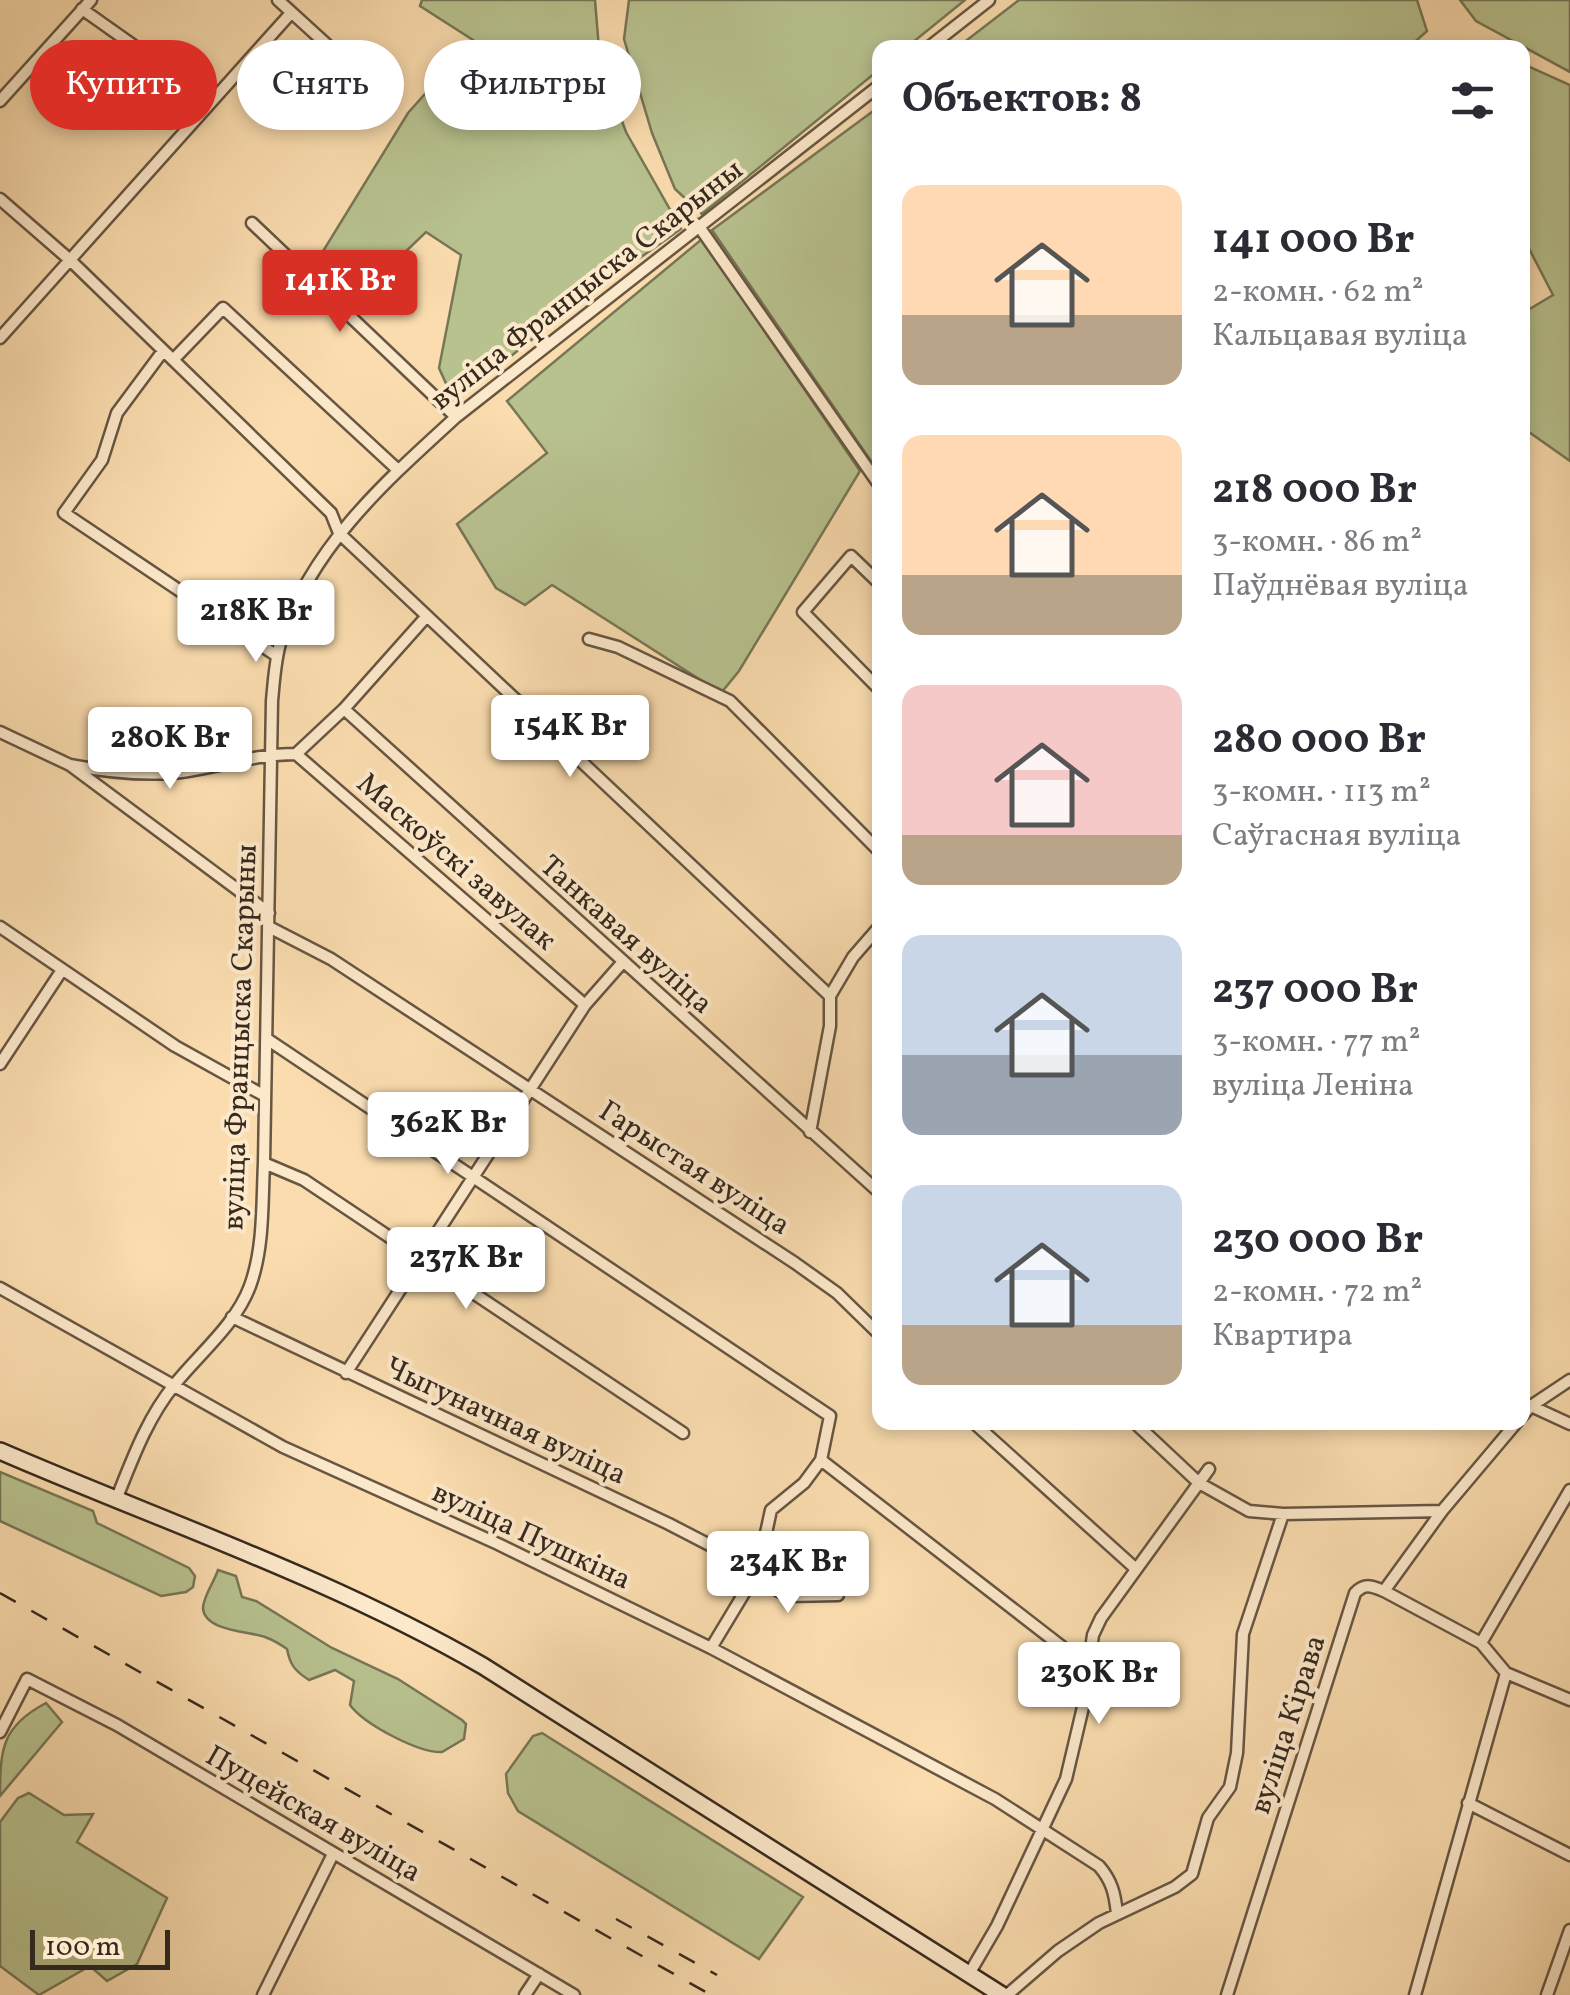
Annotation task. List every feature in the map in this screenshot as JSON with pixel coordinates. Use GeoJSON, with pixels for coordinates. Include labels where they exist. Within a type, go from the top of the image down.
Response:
{"type":"FeatureCollection","features":[{"type":"Feature","properties":{"kind":"street"},"geometry":{"type":"LineString","coordinates":[[278,0],[322,40]]}},
{"type":"Feature","properties":{"kind":"street"},"geometry":{"type":"LineString","coordinates":[[938,40],[989,0]]}},
{"type":"Feature","properties":{"kind":"street"},"geometry":{"type":"LineString","coordinates":[[0,101],[87,5],[133,40]]}},
{"type":"Feature","properties":{"kind":"street"},"geometry":{"type":"LineString","coordinates":[[217,95],[291,12]]}},
{"type":"Feature","properties":{"kind":"street","name":"вуліца Францыска Скарыны"},"geometry":{"type":"LineString","coordinates":[[116,1500],[141,1438],[174,1386],[242,1303],[254,1271],[264,1164],[270,754],[277,656],[298,600],[339,533],[398,470],[456,417],[872,91]]}},
{"type":"Feature","properties":{"kind":"street"},"geometry":{"type":"LineString","coordinates":[[0,338],[186,130]]}},
{"type":"Feature","properties":{"kind":"street"},"geometry":{"type":"LineString","coordinates":[[0,199],[70,260],[331,514],[339,533],[830,996]]}},
{"type":"Feature","properties":{"kind":"street"},"geometry":{"type":"LineString","coordinates":[[252,223],[456,417]]}},
{"type":"Feature","properties":{"kind":"street"},"geometry":{"type":"LineString","coordinates":[[698,225],[872,475]]}},
{"type":"Feature","properties":{"kind":"street"},"geometry":{"type":"LineString","coordinates":[[173,360],[223,308],[398,470]]}},
{"type":"Feature","properties":{"kind":"street"},"geometry":{"type":"LineString","coordinates":[[163,351],[116,413],[102,460],[64,513],[277,656]]}},
{"type":"Feature","properties":{"kind":"street"},"geometry":{"type":"LineString","coordinates":[[872,577],[850,556],[803,612],[872,682]]}},
{"type":"Feature","properties":{"kind":"street"},"geometry":{"type":"LineString","coordinates":[[70,765],[148,773],[184,771],[270,754],[296,754],[344,709],[426,616]]}},
{"type":"Feature","properties":{"kind":"street"},"geometry":{"type":"LineString","coordinates":[[589,638],[618,647],[730,702],[872,844]]}},
{"type":"Feature","properties":{"kind":"street","name":"Танкавая вуліца"},"geometry":{"type":"LineString","coordinates":[[344,709],[872,1186]]}},
{"type":"Feature","properties":{"kind":"street"},"geometry":{"type":"LineString","coordinates":[[0,732],[70,765],[269,913]]}},
{"type":"Feature","properties":{"kind":"street","name":"Маскоўскі завулак"},"geometry":{"type":"LineString","coordinates":[[296,754],[584,1005]]}},
{"type":"Feature","properties":{"kind":"street","name":"Гарыстая вуліца"},"geometry":{"type":"LineString","coordinates":[[269,927],[331,959],[795,1262],[837,1294],[872,1328]]}},
{"type":"Feature","properties":{"kind":"street"},"geometry":{"type":"LineString","coordinates":[[0,928],[175,1046],[265,1096]]}},
{"type":"Feature","properties":{"kind":"street"},"geometry":{"type":"LineString","coordinates":[[810,1132],[830,1026],[830,996],[853,957],[872,935]]}},
{"type":"Feature","properties":{"kind":"street"},"geometry":{"type":"LineString","coordinates":[[346,1372],[584,1005],[622,963]]}},
{"type":"Feature","properties":{"kind":"street"},"geometry":{"type":"LineString","coordinates":[[0,1064],[62,970]]}},
{"type":"Feature","properties":{"kind":"street"},"geometry":{"type":"LineString","coordinates":[[267,1039],[830,1416],[821,1460],[804,1483],[772,1510],[756,1573],[711,1648]]}},
{"type":"Feature","properties":{"kind":"street"},"geometry":{"type":"LineString","coordinates":[[264,1164],[304,1180],[683,1433]]}},
{"type":"Feature","properties":{"kind":"street","name":"вуліца Пушкіна"},"geometry":{"type":"LineString","coordinates":[[0,1288],[297,1454],[498,1544],[711,1648],[995,1799],[1099,1866],[1109,1878],[1117,1914]]}},
{"type":"Feature","properties":{"kind":"street","name":"Чыгуначная вуліца"},"geometry":{"type":"LineString","coordinates":[[232,1317],[669,1524],[756,1573],[788,1596],[838,1595]]}},
{"type":"Feature","properties":{"kind":"street"},"geometry":{"type":"LineString","coordinates":[[1531,1406],[1570,1380]]}},
{"type":"Feature","properties":{"kind":"street"},"geometry":{"type":"LineString","coordinates":[[1531,1406],[1570,1424]]}},
{"type":"Feature","properties":{"kind":"street"},"geometry":{"type":"LineString","coordinates":[[982,1430],[1136,1569]]}},
{"type":"Feature","properties":{"kind":"street"},"geometry":{"type":"LineString","coordinates":[[1143,1430],[1198,1482],[1249,1512],[1442,1511]]}},
{"type":"Feature","properties":{"kind":"street","name":"вуліца Кірава"},"geometry":{"type":"LineString","coordinates":[[1227,1995],[1355,1594],[1370,1585],[1384,1591],[1442,1511],[1509,1430]]}},
{"type":"Feature","properties":{"kind":"street"},"geometry":{"type":"LineString","coordinates":[[0,1451],[354,1597],[420,1630],[1005,1995],[1058,1951],[1192,1874],[1208,1818],[1230,1787],[1238,1736],[1242,1634],[1283,1514]]}},
{"type":"Feature","properties":{"kind":"street"},"geometry":{"type":"LineString","coordinates":[[821,1460],[1088,1667]]}},
{"type":"Feature","properties":{"kind":"street"},"geometry":{"type":"LineString","coordinates":[[968,1974],[997,1926],[1066,1779],[1093,1636],[1101,1618],[1210,1468]]}},
{"type":"Feature","properties":{"kind":"street"},"geometry":{"type":"LineString","coordinates":[[1481,1643],[1570,1490]]}},
{"type":"Feature","properties":{"kind":"street"},"geometry":{"type":"LineString","coordinates":[[1384,1591],[1481,1643],[1506,1673],[1570,1700]]}},
{"type":"Feature","properties":{"kind":"street"},"geometry":{"type":"LineString","coordinates":[[1415,1995],[1506,1673]]}},
{"type":"Feature","properties":{"kind":"street","name":"Пуцейская вуліца"},"geometry":{"type":"LineString","coordinates":[[0,1732],[27,1679],[117,1724],[574,1995]]}},
{"type":"Feature","properties":{"kind":"street"},"geometry":{"type":"LineString","coordinates":[[1468,1803],[1570,1856]]}},
{"type":"Feature","properties":{"kind":"street"},"geometry":{"type":"LineString","coordinates":[[263,1995],[334,1854]]}},
{"type":"Feature","properties":{"kind":"street"},"geometry":{"type":"LineString","coordinates":[[1548,1995],[1570,1930]]}},
{"type":"Feature","properties":{"kind":"street"},"geometry":{"type":"LineString","coordinates":[[525,1995],[539,1974]]}},
{"type":"Feature","properties":{"kind":"green space"},"geometry":{"type":"Polygon","coordinates":[[[422,0],[595,0],[598,40],[473,40],[420,6],[422,0]]]}},
{"type":"Feature","properties":{"kind":"green space"},"geometry":{"type":"Polygon","coordinates":[[[629,0],[965,0],[916,40],[872,40],[872,76],[702,214],[675,189],[652,133],[641,96],[641,40],[624,40],[629,0]]]}},
{"type":"Feature","properties":{"kind":"green space"},"geometry":{"type":"Polygon","coordinates":[[[1019,0],[1417,0],[1427,31],[1417,40],[967,40],[1019,0]]]}},
{"type":"Feature","properties":{"kind":"green space"},"geometry":{"type":"Polygon","coordinates":[[[1460,0],[1570,0],[1570,72],[1530,50],[1530,40],[1511,40],[1476,21],[1460,0]]]}},
{"type":"Feature","properties":{"kind":"green space"},"geometry":{"type":"Polygon","coordinates":[[[1530,67],[1570,85],[1570,461],[1530,433],[1530,309],[1553,295],[1530,251],[1530,67]]]}},
{"type":"Feature","properties":{"kind":"green space"},"geometry":{"type":"Polygon","coordinates":[[[424,95],[424,130],[625,130],[681,229],[597,288],[454,401],[439,368],[461,255],[426,232],[354,301],[317,261],[398,130],[404,130],[408,113],[424,95]]]}},
{"type":"Feature","properties":{"kind":"green space"},"geometry":{"type":"Polygon","coordinates":[[[872,112],[872,462],[712,230],[872,112]]]}},
{"type":"Feature","properties":{"kind":"green space"},"geometry":{"type":"Polygon","coordinates":[[[702,239],[860,471],[739,671],[721,693],[552,585],[525,605],[496,588],[457,524],[547,453],[507,401],[702,239]]]}},
{"type":"Feature","properties":{"kind":"green space"},"geometry":{"type":"Polygon","coordinates":[[[0,1472],[93,1511],[97,1523],[189,1568],[195,1576],[193,1587],[161,1596],[0,1521],[0,1472]]]}},
{"type":"Feature","properties":{"kind":"green space"},"geometry":{"type":"Polygon","coordinates":[[[218,1570],[236,1576],[242,1597],[256,1601],[332,1648],[398,1679],[462,1720],[466,1724],[464,1739],[442,1752],[406,1743],[350,1705],[354,1681],[335,1670],[309,1680],[294,1667],[287,1649],[279,1644],[211,1621],[205,1616],[203,1604],[218,1570]]]}},
{"type":"Feature","properties":{"kind":"green space"},"geometry":{"type":"Polygon","coordinates":[[[46,1703],[62,1722],[0,1796],[6,1740],[20,1721],[46,1703]]]}},
{"type":"Feature","properties":{"kind":"green space"},"geometry":{"type":"Polygon","coordinates":[[[542,1733],[803,1897],[759,1959],[518,1811],[508,1793],[506,1774],[533,1736],[542,1733]]]}},
{"type":"Feature","properties":{"kind":"green space"},"geometry":{"type":"Polygon","coordinates":[[[29,1793],[64,1815],[93,1814],[77,1842],[167,1898],[137,1964],[107,1981],[90,1966],[39,1995],[0,1966],[0,1822],[18,1798],[29,1793]]]}},
{"type":"Feature","properties":{"kind":"railway"},"geometry":{"type":"LineString","coordinates":[[0,1593],[711,1995]]}},
{"type":"Feature","properties":{"kind":"railway"},"geometry":{"type":"LineString","coordinates":[[616,1919],[717,1975]]}}]}
